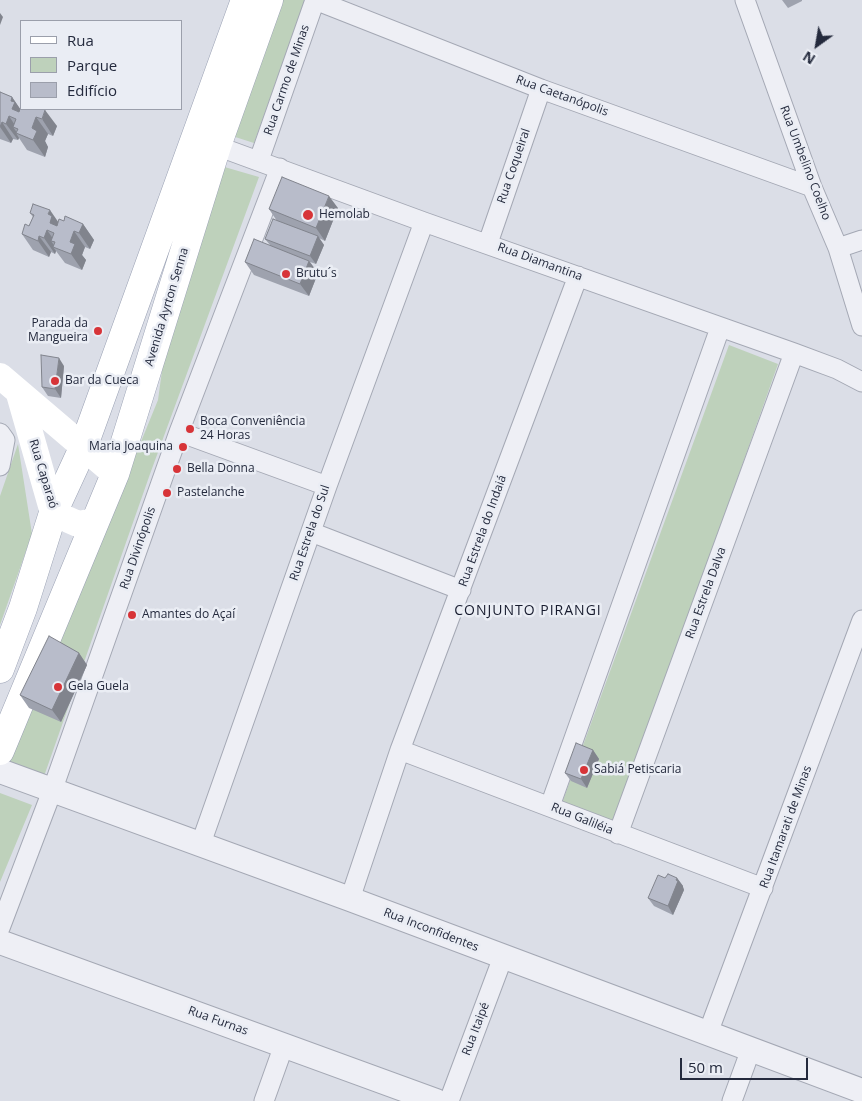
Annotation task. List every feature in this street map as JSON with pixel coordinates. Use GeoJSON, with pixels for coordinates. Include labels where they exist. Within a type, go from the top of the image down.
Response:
{"type":"FeatureCollection","features":[{"type":"Feature","properties":{"kind":"main road"},"geometry":{"type":"LineString","coordinates":[[0,668],[23,608],[53,513],[83,448],[244,0]]}},
{"type":"Feature","properties":{"kind":"main road","name":"Avenida Ayrton Senna"},"geometry":{"type":"LineString","coordinates":[[0,751],[115,474],[217,146],[269,0]]}},
{"type":"Feature","properties":{"kind":"main road"},"geometry":{"type":"LineString","coordinates":[[0,376],[115,474]]}},
{"type":"Feature","properties":{"kind":"main road","name":"Rua Caparaó"},"geometry":{"type":"LineString","coordinates":[[19,394],[53,513],[78,524],[95,521]]}},
{"type":"Feature","properties":{"kind":"street","name":"Rua Caetanópolis"},"geometry":{"type":"LineString","coordinates":[[315,0],[541,88],[812,187]]}},
{"type":"Feature","properties":{"kind":"street","name":"Rua Carmo de Minas"},"geometry":{"type":"LineString","coordinates":[[259,160],[315,0]]}},
{"type":"Feature","properties":{"kind":"street","name":"Rua Umbelino Coelho"},"geometry":{"type":"LineString","coordinates":[[745,0],[812,187],[838,248],[862,326]]}},
{"type":"Feature","properties":{"kind":"street","name":"Rua Coqueiral"},"geometry":{"type":"LineString","coordinates":[[488,243],[541,88]]}},
{"type":"Feature","properties":{"kind":"street","name":"Rua Diamantina"},"geometry":{"type":"LineString","coordinates":[[217,146],[424,222],[488,243],[720,328],[794,353],[837,369],[862,382]]}},
{"type":"Feature","properties":{"kind":"street","name":"Rua Divinópolis"},"geometry":{"type":"LineString","coordinates":[[0,928],[52,791],[179,432],[280,168]]}},
{"type":"Feature","properties":{"kind":"street","name":"Rua Estrela do Sul"},"geometry":{"type":"LineString","coordinates":[[200,846],[327,486],[424,222]]}},
{"type":"Feature","properties":{"kind":"street"},"geometry":{"type":"LineString","coordinates":[[838,248],[862,240]]}},
{"type":"Feature","properties":{"kind":"street","name":"Rua Estrela do Indaiá"},"geometry":{"type":"LineString","coordinates":[[350,899],[400,750],[578,276]]}},
{"type":"Feature","properties":{"kind":"street"},"geometry":{"type":"LineString","coordinates":[[550,806],[720,328]]}},
{"type":"Feature","properties":{"kind":"street","name":"Rua Estrela Dalva"},"geometry":{"type":"LineString","coordinates":[[618,834],[794,353]]}},
{"type":"Feature","properties":{"kind":"street"},"geometry":{"type":"LineString","coordinates":[[179,432],[327,486]]}},
{"type":"Feature","properties":{"kind":"street"},"geometry":{"type":"LineString","coordinates":[[0,433],[5,440],[0,466]]}},
{"type":"Feature","properties":{"kind":"street"},"geometry":{"type":"LineString","coordinates":[[311,532],[460,590]]}},
{"type":"Feature","properties":{"kind":"street","name":"Rua Itamarati de Minas"},"geometry":{"type":"LineString","coordinates":[[708,1033],[857,650],[862,620]]}},
{"type":"Feature","properties":{"kind":"street","name":"Rua Galiléia"},"geometry":{"type":"LineString","coordinates":[[400,750],[763,888]]}},
{"type":"Feature","properties":{"kind":"street","name":"Rua Inconfidentes"},"geometry":{"type":"LineString","coordinates":[[0,772],[350,899],[751,1049],[860,1085]]}},
{"type":"Feature","properties":{"kind":"street","name":"Rua Furnas"},"geometry":{"type":"LineString","coordinates":[[0,942],[436,1101]]}},
{"type":"Feature","properties":{"kind":"street","name":"Rua Itaipé"},"geometry":{"type":"LineString","coordinates":[[449,1101],[503,957]]}},
{"type":"Feature","properties":{"kind":"street"},"geometry":{"type":"LineString","coordinates":[[264,1101],[284,1045]]}},
{"type":"Feature","properties":{"kind":"street"},"geometry":{"type":"LineString","coordinates":[[732,1101],[751,1049]]}},
{"type":"Feature","properties":{"kind":"green space"},"geometry":{"type":"Polygon","coordinates":[[[276,0],[305,0],[254,143],[229,135],[276,0]]]}},
{"type":"Feature","properties":{"kind":"green space"},"geometry":{"type":"Polygon","coordinates":[[[221,166],[259,177],[150,474],[42,782],[0,765],[78,596],[158,400],[164,356],[221,166]]]}},
{"type":"Feature","properties":{"kind":"green space"},"geometry":{"type":"Polygon","coordinates":[[[729,345],[778,364],[615,824],[562,803],[729,345]]]}},
{"type":"Feature","properties":{"kind":"green space"},"geometry":{"type":"Polygon","coordinates":[[[18,444],[32,534],[0,625],[0,496],[18,444]]]}},
{"type":"Feature","properties":{"kind":"green space"},"geometry":{"type":"Polygon","coordinates":[[[0,793],[32,805],[0,882],[0,793]]]}},
{"type":"Feature","properties":{"kind":"building"},"geometry":{"type":"Polygon","coordinates":[[[0,92],[12,97],[11,101],[15,102],[12,109],[19,112],[20,109],[45,110],[42,119],[36,117],[32,128],[37,131],[33,140],[16,133],[18,129],[13,127],[16,119],[9,116],[6,124],[2,122],[0,127],[0,92]]]}},
{"type":"Feature","properties":{"kind":"building"},"geometry":{"type":"Polygon","coordinates":[[[282,177],[329,196],[316,228],[269,209],[282,177]]]}},
{"type":"Feature","properties":{"kind":"building"},"geometry":{"type":"Polygon","coordinates":[[[33,204],[50,210],[48,214],[52,216],[50,223],[57,226],[59,219],[64,221],[65,216],[83,224],[79,233],[74,231],[70,242],[75,244],[71,254],[53,247],[55,242],[51,241],[54,233],[47,230],[44,238],[39,236],[38,241],[22,234],[25,224],[29,226],[34,215],[30,213],[33,204]]]}},
{"type":"Feature","properties":{"kind":"building"},"geometry":{"type":"Polygon","coordinates":[[[273,219],[318,236],[310,256],[265,239],[273,219]]]}},
{"type":"Feature","properties":{"kind":"building"},"geometry":{"type":"Polygon","coordinates":[[[254,239],[309,261],[300,284],[245,262],[254,239]]]}},
{"type":"Feature","properties":{"kind":"building"},"geometry":{"type":"Polygon","coordinates":[[[41,355],[59,358],[55,389],[42,387],[41,355]]]}},
{"type":"Feature","properties":{"kind":"building"},"geometry":{"type":"Polygon","coordinates":[[[49,636],[79,653],[52,710],[20,695],[49,636]]]}},
{"type":"Feature","properties":{"kind":"building"},"geometry":{"type":"Polygon","coordinates":[[[576,743],[593,750],[581,779],[565,773],[576,743]]]}},
{"type":"Feature","properties":{"kind":"building"},"geometry":{"type":"Polygon","coordinates":[[[668,874],[677,878],[676,880],[678,881],[668,906],[648,898],[658,875],[665,878],[668,874]]]}},
{"type":"Feature","properties":{"kind":"place","name":"Hemolab"},"geometry":{"type":"Point","coordinates":[308,215]}},
{"type":"Feature","properties":{"kind":"place","name":"Brutu´s"},"geometry":{"type":"Point","coordinates":[286,274]}},
{"type":"Feature","properties":{"kind":"place","name":"Parada da Mangueira"},"geometry":{"type":"Point","coordinates":[98,331]}},
{"type":"Feature","properties":{"kind":"place","name":"Bar da Cueca"},"geometry":{"type":"Point","coordinates":[55,381]}},
{"type":"Feature","properties":{"kind":"place","name":"Boca Conveniência 24 Horas"},"geometry":{"type":"Point","coordinates":[190,429]}},
{"type":"Feature","properties":{"kind":"place","name":"Maria Joaquina"},"geometry":{"type":"Point","coordinates":[183,447]}},
{"type":"Feature","properties":{"kind":"place","name":"Bella Donna"},"geometry":{"type":"Point","coordinates":[177,469]}},
{"type":"Feature","properties":{"kind":"place","name":"Pastelanche"},"geometry":{"type":"Point","coordinates":[167,493]}},
{"type":"Feature","properties":{"kind":"place","name":"Amantes do Açaí"},"geometry":{"type":"Point","coordinates":[132,615]}},
{"type":"Feature","properties":{"kind":"place","name":"Gela Guela"},"geometry":{"type":"Point","coordinates":[58,687]}},
{"type":"Feature","properties":{"kind":"place","name":"Sabiá Petiscaria"},"geometry":{"type":"Point","coordinates":[584,770]}},
{"type":"Feature","properties":{"kind":"district","name":"CONJUNTO PIRANGI"},"geometry":{"type":"Point","coordinates":[528,611]}}]}
